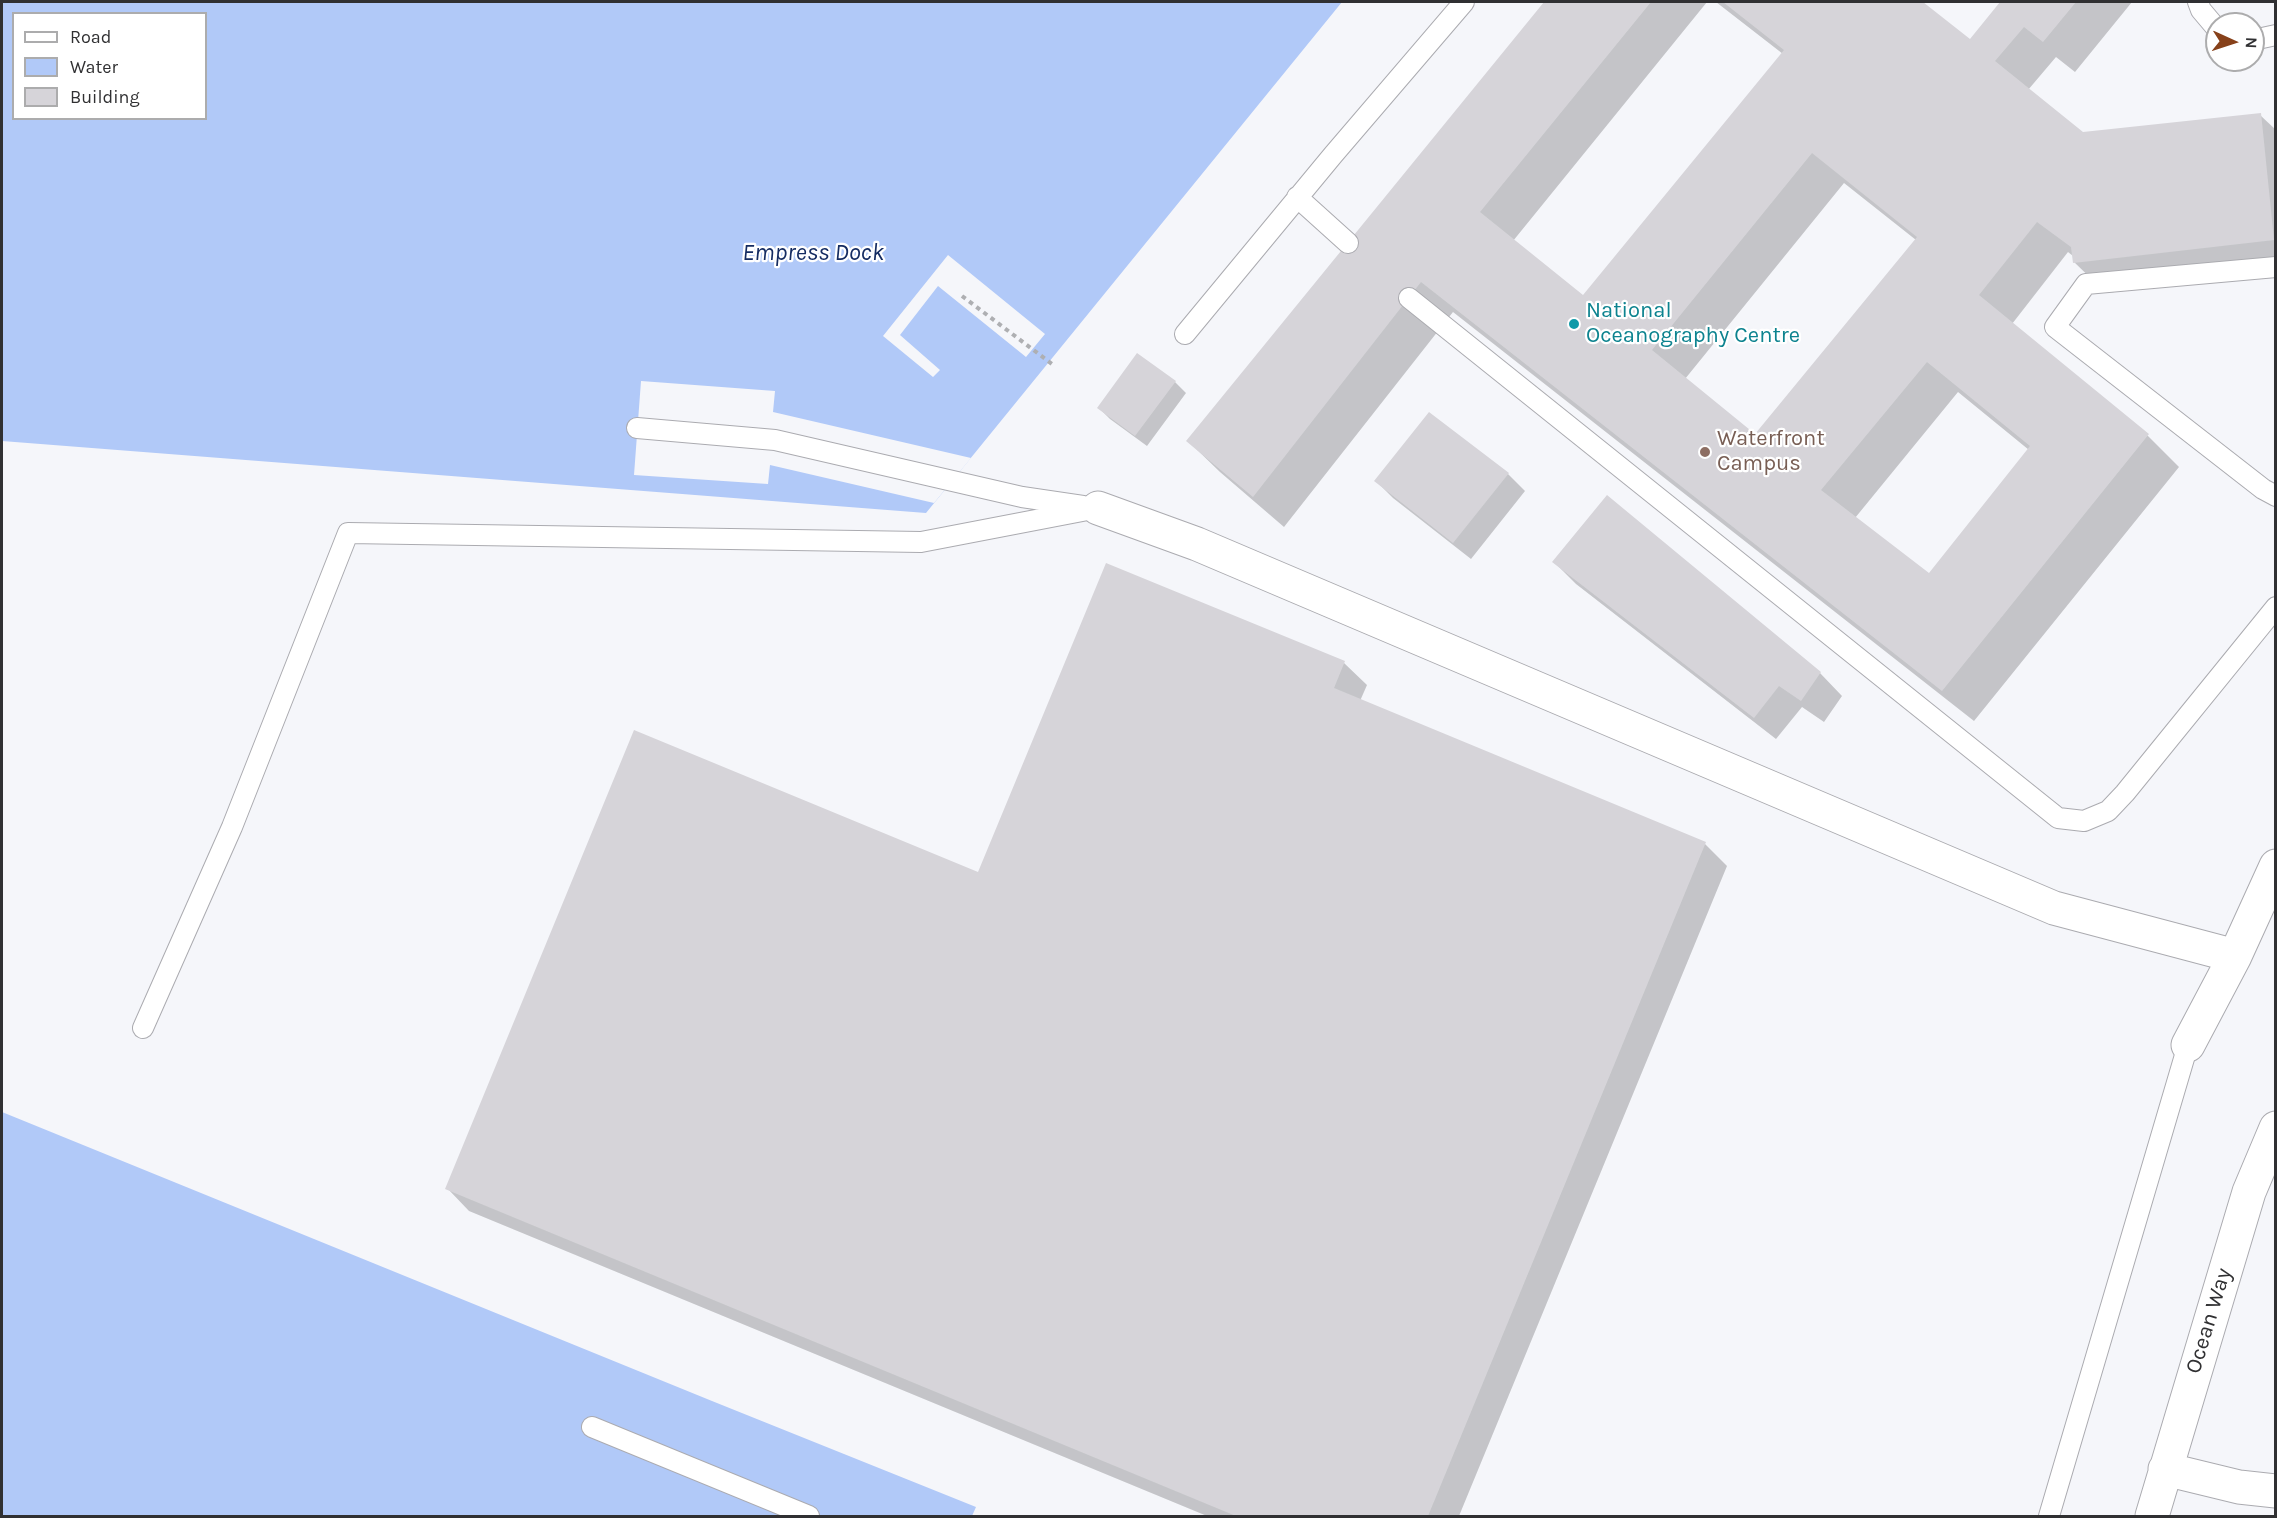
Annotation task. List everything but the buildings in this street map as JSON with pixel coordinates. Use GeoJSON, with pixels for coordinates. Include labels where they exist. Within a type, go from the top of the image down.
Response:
{"type":"FeatureCollection","features":[{"type":"Feature","properties":{"kind":"street"},"geometry":{"type":"LineString","coordinates":[[1098,508],[1197,544],[2054,908],[2235,956]]}},
{"type":"Feature","properties":{"kind":"street"},"geometry":{"type":"LineString","coordinates":[[2188,1045],[2235,956],[2276,866]]}},
{"type":"Feature","properties":{"kind":"street","name":"Ocean Way"},"geometry":{"type":"LineString","coordinates":[[2152,1516],[2249,1192],[2276,1128]]}},
{"type":"Feature","properties":{"kind":"street"},"geometry":{"type":"LineString","coordinates":[[2165,1469],[2239,1487],[2276,1491]]}},
{"type":"Feature","properties":{"kind":"lane"},"geometry":{"type":"LineString","coordinates":[[1185,334],[1464,2]]}},
{"type":"Feature","properties":{"kind":"lane"},"geometry":{"type":"LineString","coordinates":[[1298,197],[1348,243]]}},
{"type":"Feature","properties":{"kind":"lane"},"geometry":{"type":"LineString","coordinates":[[2276,267],[2086,284],[2055,327],[2263,489],[2276,496]]}},
{"type":"Feature","properties":{"kind":"lane"},"geometry":{"type":"LineString","coordinates":[[1408,298],[2058,818],[2084,821],[2108,811],[2276,608]]}},
{"type":"Feature","properties":{"kind":"lane"},"geometry":{"type":"LineString","coordinates":[[637,428],[775,440],[1022,497],[1098,508]]}},
{"type":"Feature","properties":{"kind":"lane"},"geometry":{"type":"LineString","coordinates":[[143,1028],[232,827],[348,533],[921,542],[1098,508]]}},
{"type":"Feature","properties":{"kind":"lane"},"geometry":{"type":"LineString","coordinates":[[2049,1516],[2188,1045]]}},
{"type":"Feature","properties":{"kind":"lane"},"geometry":{"type":"LineString","coordinates":[[592,1427],[809,1516]]}},
{"type":"Feature","properties":{"kind":"path"},"geometry":{"type":"LineString","coordinates":[[962,296],[1052,364]]}},
{"type":"Feature","properties":{"kind":"water","name":"Empress Dock"},"geometry":{"type":"Polygon","coordinates":[[[2,2],[1342,2],[926,513],[2,441],[2,2]]]}},
{"type":"Feature","properties":{"kind":"water"},"geometry":{"type":"Polygon","coordinates":[[[2,1112],[976,1507],[972,1516],[2,1516],[2,1112]]]}},
{"type":"Feature","properties":{"kind":"pier"},"geometry":{"type":"Polygon","coordinates":[[[948,255],[1045,334],[1026,357],[938,286],[900,335],[940,370],[933,377],[883,336],[948,255]]]}},
{"type":"Feature","properties":{"kind":"pier"},"geometry":{"type":"Polygon","coordinates":[[[641,381],[775,391],[773,412],[971,458],[934,503],[770,465],[768,484],[634,475],[641,381]]]}},
{"type":"Feature","properties":{"kind":"place","name":"National Oceanography Centre"},"geometry":{"type":"Point","coordinates":[1574,324]}},
{"type":"Feature","properties":{"kind":"place","name":"Waterfront Campus"},"geometry":{"type":"Point","coordinates":[1705,452]}}]}
